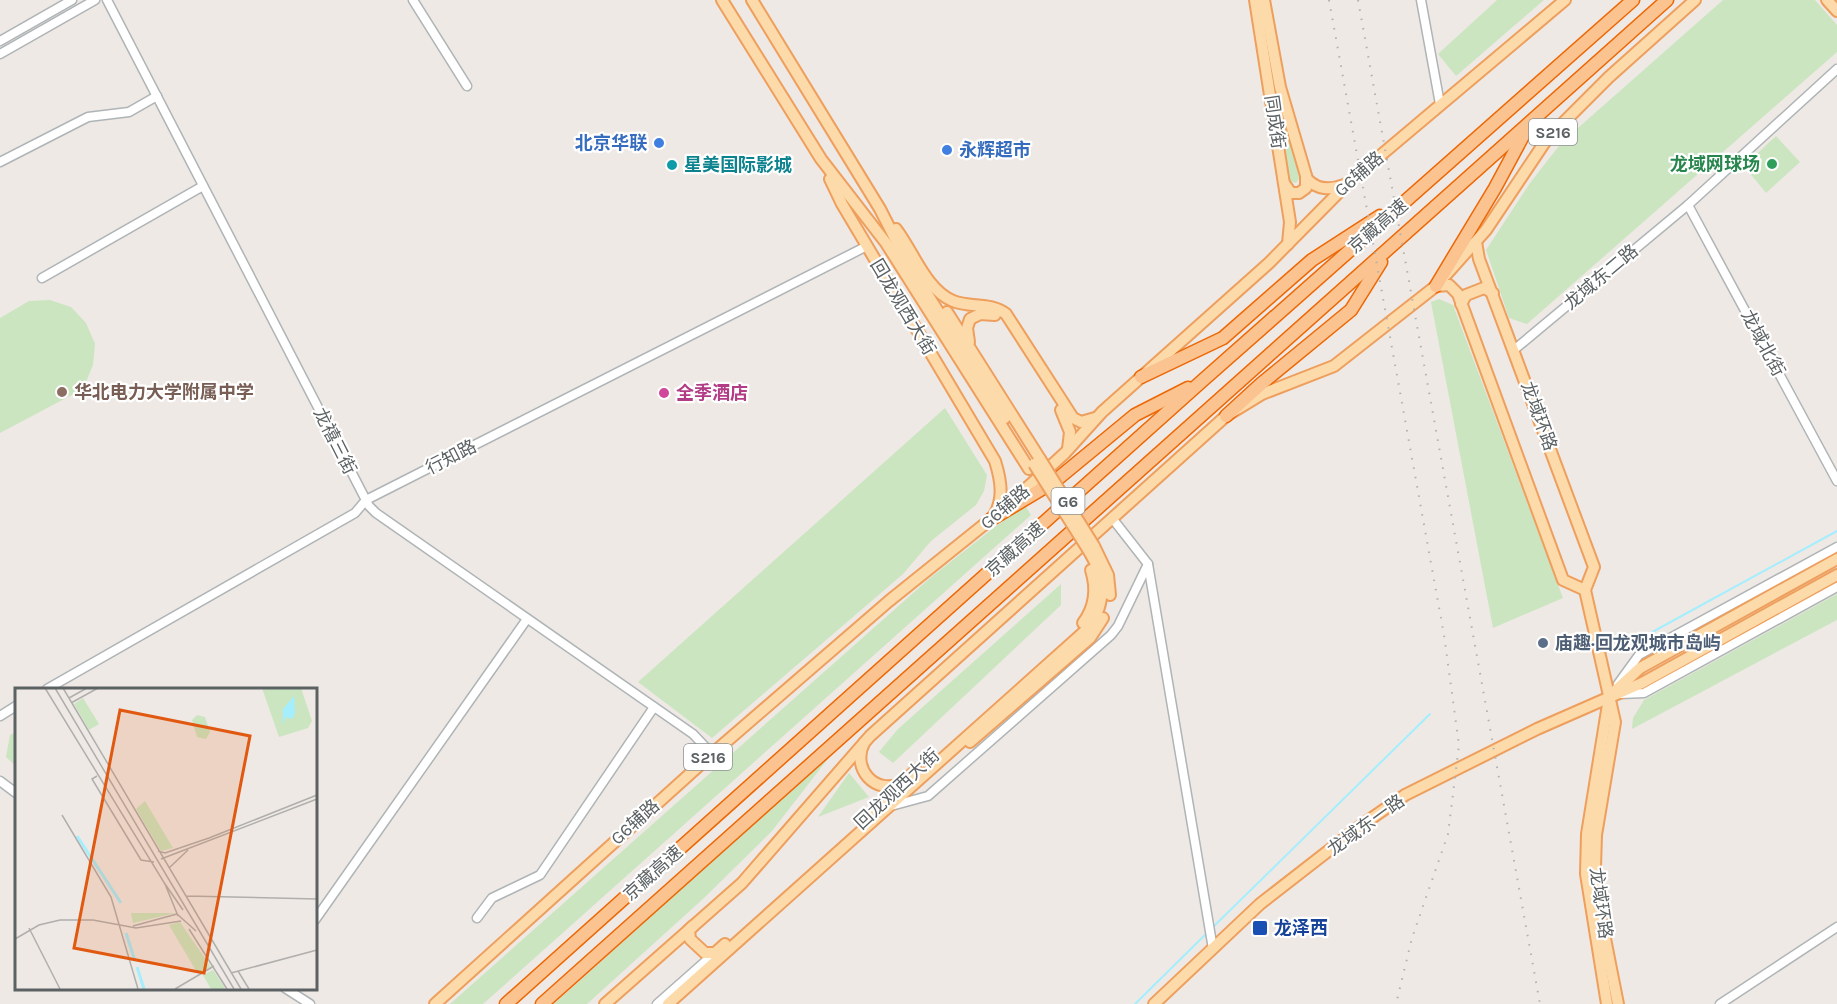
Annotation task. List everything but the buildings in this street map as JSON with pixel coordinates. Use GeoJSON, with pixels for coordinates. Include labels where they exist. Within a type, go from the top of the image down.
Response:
{"type":"FeatureCollection","features":[{"type":"Feature","properties":{"kind":"highway","name":"京藏高速"},"geometry":{"type":"LineString","coordinates":[[506,1004],[1202,381],[1633,0]]}},
{"type":"Feature","properties":{"kind":"highway","name":"京藏高速"},"geometry":{"type":"LineString","coordinates":[[542,1004],[1667,0]]}},
{"type":"Feature","properties":{"kind":"highway"},"geometry":{"type":"LineString","coordinates":[[1436,286],[1532,120]]}},
{"type":"Feature","properties":{"kind":"highway"},"geometry":{"type":"LineString","coordinates":[[1141,377],[1223,338],[1312,260],[1414,195]]}},
{"type":"Feature","properties":{"kind":"highway"},"geometry":{"type":"LineString","coordinates":[[1226,416],[1351,310],[1392,247]]}},
{"type":"Feature","properties":{"kind":"highway"},"geometry":{"type":"LineString","coordinates":[[990,520],[1054,481],[1135,416],[1202,381]]}},
{"type":"Feature","properties":{"kind":"main road","name":"回龙观西大街"},"geometry":{"type":"LineString","coordinates":[[722,0],[820,159],[842,204],[994,461],[999,477],[1000,499],[990,520]]}},
{"type":"Feature","properties":{"kind":"main road","name":"回龙观西大街"},"geometry":{"type":"LineString","coordinates":[[752,0],[917,271],[970,346],[1034,464]]}},
{"type":"Feature","properties":{"kind":"main road","name":"同成街"},"geometry":{"type":"LineString","coordinates":[[1255,0],[1275,112],[1290,222],[1288,244]]}},
{"type":"Feature","properties":{"kind":"main road","name":"同成街"},"geometry":{"type":"LineString","coordinates":[[1264,0],[1280,87],[1306,176]]}},
{"type":"Feature","properties":{"kind":"main road","name":"G6辅路"},"geometry":{"type":"LineString","coordinates":[[435,1004],[712,754],[889,601],[990,520],[1065,453],[1102,412],[1288,244],[1349,182],[1565,0]]}},
{"type":"Feature","properties":{"kind":"main road","name":"S216"},"geometry":{"type":"LineString","coordinates":[[605,1004],[742,883],[870,736],[1226,416],[1262,394],[1334,366],[1436,286],[1476,242],[1547,139],[1609,77],[1695,0]]}},
{"type":"Feature","properties":{"kind":"main road"},"geometry":{"type":"LineString","coordinates":[[1827,0],[1837,11]]}},
{"type":"Feature","properties":{"kind":"main road","name":"回龙观西大街"},"geometry":{"type":"LineString","coordinates":[[820,159],[879,233],[1034,464]]}},
{"type":"Feature","properties":{"kind":"main road"},"geometry":{"type":"LineString","coordinates":[[1283,180],[1288,190],[1295,194],[1306,188],[1306,176]]}},
{"type":"Feature","properties":{"kind":"main road"},"geometry":{"type":"LineString","coordinates":[[1306,176],[1311,183],[1323,188],[1342,186],[1349,182]]}},
{"type":"Feature","properties":{"kind":"main road"},"geometry":{"type":"LineString","coordinates":[[880,209],[942,293],[959,303],[998,308],[1010,317],[1073,418],[1086,421],[1102,412]]}},
{"type":"Feature","properties":{"kind":"main road","name":"回龙观西大街"},"geometry":{"type":"LineString","coordinates":[[888,223],[907,262],[1034,464]]}},
{"type":"Feature","properties":{"kind":"main road","name":"龙域环路"},"geometry":{"type":"LineString","coordinates":[[1476,242],[1478,256],[1515,349],[1594,567],[1585,590],[1616,722],[1596,835],[1595,867],[1597,898],[1618,1004]]}},
{"type":"Feature","properties":{"kind":"main road","name":"龙域环路"},"geometry":{"type":"LineString","coordinates":[[1436,286],[1452,286],[1461,304],[1563,580],[1585,590]]}},
{"type":"Feature","properties":{"kind":"main road"},"geometry":{"type":"LineString","coordinates":[[1461,304],[1466,295],[1478,290],[1484,288],[1493,293]]}},
{"type":"Feature","properties":{"kind":"main road"},"geometry":{"type":"LineString","coordinates":[[970,346],[967,328],[972,317],[989,313],[1006,322],[1067,421],[1071,442],[1065,453]]}},
{"type":"Feature","properties":{"kind":"main road"},"geometry":{"type":"LineString","coordinates":[[1034,464],[1089,551]]}},
{"type":"Feature","properties":{"kind":"main road"},"geometry":{"type":"LineString","coordinates":[[1034,464],[1089,551]]}},
{"type":"Feature","properties":{"kind":"main road","name":"回龙观西大街"},"geometry":{"type":"LineString","coordinates":[[717,951],[1084,622],[1092,609],[1095,594],[1089,551]]}},
{"type":"Feature","properties":{"kind":"main road","name":"回龙观西大街"},"geometry":{"type":"LineString","coordinates":[[668,1004],[1091,625],[1100,607],[1103,593],[1099,572],[1089,551]]}},
{"type":"Feature","properties":{"kind":"main road","name":"龙域东一路"},"geometry":{"type":"LineString","coordinates":[[1610,695],[1640,668],[1837,559]]}},
{"type":"Feature","properties":{"kind":"main road","name":"龙域东一路"},"geometry":{"type":"LineString","coordinates":[[1154,1004],[1260,904],[1359,827],[1405,795],[1610,695],[1642,683],[1837,575]]}},
{"type":"Feature","properties":{"kind":"main road","name":"龙域环路"},"geometry":{"type":"LineString","coordinates":[[1607,1004],[1588,898],[1586,854],[1600,741],[1610,695]]}},
{"type":"Feature","properties":{"kind":"main road"},"geometry":{"type":"LineString","coordinates":[[870,736],[866,755],[873,773],[892,781],[911,775]]}},
{"type":"Feature","properties":{"kind":"main road"},"geometry":{"type":"LineString","coordinates":[[870,736],[860,754],[866,775],[876,784],[884,787],[902,783]]}},
{"type":"Feature","properties":{"kind":"main road"},"geometry":{"type":"LineString","coordinates":[[693,926],[689,934],[693,945],[705,953],[717,951]]}},
{"type":"Feature","properties":{"kind":"street"},"geometry":{"type":"LineString","coordinates":[[0,41],[72,0]]}},
{"type":"Feature","properties":{"kind":"street"},"geometry":{"type":"LineString","coordinates":[[0,54],[95,0]]}},
{"type":"Feature","properties":{"kind":"street","name":"龙禧三街"},"geometry":{"type":"LineString","coordinates":[[107,0],[366,500],[376,513],[699,738],[712,754]]}},
{"type":"Feature","properties":{"kind":"street"},"geometry":{"type":"LineString","coordinates":[[413,0],[467,86]]}},
{"type":"Feature","properties":{"kind":"street"},"geometry":{"type":"LineString","coordinates":[[1422,0],[1440,104]]}},
{"type":"Feature","properties":{"kind":"street","name":"龙域东二路"},"geometry":{"type":"LineString","coordinates":[[1515,349],[1688,205],[1837,69]]}},
{"type":"Feature","properties":{"kind":"street"},"geometry":{"type":"LineString","coordinates":[[0,162],[88,117],[129,112],[157,96]]}},
{"type":"Feature","properties":{"kind":"street"},"geometry":{"type":"LineString","coordinates":[[42,278],[203,186]]}},
{"type":"Feature","properties":{"kind":"street","name":"龙域北街"},"geometry":{"type":"LineString","coordinates":[[1688,205],[1837,481]]}},
{"type":"Feature","properties":{"kind":"street","name":"行知路"},"geometry":{"type":"LineString","coordinates":[[49,688],[355,513],[366,500],[867,246]]}},
{"type":"Feature","properties":{"kind":"street"},"geometry":{"type":"LineString","coordinates":[[1112,518],[1148,564],[1213,949]]}},
{"type":"Feature","properties":{"kind":"street"},"geometry":{"type":"LineString","coordinates":[[1610,695],[1639,656],[1837,547]]}},
{"type":"Feature","properties":{"kind":"street","name":"回龙观西大街"},"geometry":{"type":"LineString","coordinates":[[891,806],[928,796],[1111,635],[1118,626],[1148,564]]}},
{"type":"Feature","properties":{"kind":"street"},"geometry":{"type":"LineString","coordinates":[[1610,695],[1644,693],[1837,588]]}},
{"type":"Feature","properties":{"kind":"street"},"geometry":{"type":"LineString","coordinates":[[316,919],[527,619]]}},
{"type":"Feature","properties":{"kind":"street"},"geometry":{"type":"LineString","coordinates":[[0,716],[15,707]]}},
{"type":"Feature","properties":{"kind":"street"},"geometry":{"type":"LineString","coordinates":[[477,918],[492,898],[540,875],[654,707]]}},
{"type":"Feature","properties":{"kind":"street"},"geometry":{"type":"LineString","coordinates":[[0,781],[15,792]]}},
{"type":"Feature","properties":{"kind":"street"},"geometry":{"type":"LineString","coordinates":[[1720,1004],[1837,927]]}},
{"type":"Feature","properties":{"kind":"street","name":"回龙观西大街"},"geometry":{"type":"LineString","coordinates":[[657,1004],[717,951]]}},
{"type":"Feature","properties":{"kind":"street"},"geometry":{"type":"LineString","coordinates":[[288,989],[310,1004]]}},
{"type":"Feature","properties":{"kind":"green space"},"geometry":{"type":"Polygon","coordinates":[[[1497,0],[1544,0],[1456,76],[1438,54],[1497,0]]]}},
{"type":"Feature","properties":{"kind":"green space"},"geometry":{"type":"Polygon","coordinates":[[[1723,0],[1815,0],[1837,25],[1837,52],[1527,324],[1509,318],[1486,250],[1530,183],[1562,142],[1723,0]]]}},
{"type":"Feature","properties":{"kind":"green space"},"geometry":{"type":"Polygon","coordinates":[[[1278,105],[1300,177],[1296,183],[1290,181],[1286,174],[1278,105]]]}},
{"type":"Feature","properties":{"kind":"green space","name":"龙域网球场"},"geometry":{"type":"Polygon","coordinates":[[[1776,136],[1800,162],[1766,193],[1744,166],[1776,136]]]}},
{"type":"Feature","properties":{"kind":"green space"},"geometry":{"type":"Polygon","coordinates":[[[1439,299],[1453,305],[1563,598],[1493,628],[1431,302],[1439,299]]]}},
{"type":"Feature","properties":{"kind":"green space"},"geometry":{"type":"Polygon","coordinates":[[[50,300],[71,307],[86,323],[95,344],[93,365],[83,389],[0,433],[0,318],[29,301],[50,300]]]}},
{"type":"Feature","properties":{"kind":"green space"},"geometry":{"type":"Polygon","coordinates":[[[945,408],[987,475],[984,491],[976,505],[931,541],[903,574],[712,738],[638,682],[945,408]]]}},
{"type":"Feature","properties":{"kind":"green space"},"geometry":{"type":"Polygon","coordinates":[[[1024,504],[1031,515],[483,1004],[450,1004],[930,578],[1024,504]]]}},
{"type":"Feature","properties":{"kind":"green space"},"geometry":{"type":"Polygon","coordinates":[[[1061,584],[1061,605],[893,763],[879,752],[898,729],[1061,584]]]}},
{"type":"Feature","properties":{"kind":"green space"},"geometry":{"type":"Polygon","coordinates":[[[1837,594],[1837,620],[1632,729],[1633,718],[1644,700],[1837,594]]]}},
{"type":"Feature","properties":{"kind":"green space"},"geometry":{"type":"Polygon","coordinates":[[[15,732],[15,765],[6,757],[10,735],[15,732]]]}},
{"type":"Feature","properties":{"kind":"green space"},"geometry":{"type":"Polygon","coordinates":[[[834,751],[772,831],[704,898],[587,1004],[554,1004],[834,751]]]}},
{"type":"Feature","properties":{"kind":"green space"},"geometry":{"type":"Polygon","coordinates":[[[849,773],[869,797],[818,817],[849,773]]]}},
{"type":"Feature","properties":{"kind":"waterway"},"geometry":{"type":"LineString","coordinates":[[1645,636],[1837,531]]}},
{"type":"Feature","properties":{"kind":"waterway"},"geometry":{"type":"LineString","coordinates":[[1212,928],[1430,714]]}},
{"type":"Feature","properties":{"kind":"waterway"},"geometry":{"type":"LineString","coordinates":[[1135,1004],[1208,932]]}},
{"type":"Feature","properties":{"kind":"railway"},"geometry":{"type":"LineString","coordinates":[[1329,0],[1444,635],[1459,745],[1448,834],[1412,938],[1396,1004]]}},
{"type":"Feature","properties":{"kind":"railway"},"geometry":{"type":"LineString","coordinates":[[1358,0],[1540,1004]]}},
{"type":"Feature","properties":{"kind":"place","name":"北京华联"},"geometry":{"type":"Point","coordinates":[659,143]}},
{"type":"Feature","properties":{"kind":"place","name":"永辉超市"},"geometry":{"type":"Point","coordinates":[947,150]}},
{"type":"Feature","properties":{"kind":"place","name":"龙域网球场"},"geometry":{"type":"Point","coordinates":[1772,164]}},
{"type":"Feature","properties":{"kind":"place","name":"星美国际影城"},"geometry":{"type":"Point","coordinates":[672,165]}},
{"type":"Feature","properties":{"kind":"place","name":"华北电力大学附属中学"},"geometry":{"type":"Point","coordinates":[62,392]}},
{"type":"Feature","properties":{"kind":"place","name":"全季酒店"},"geometry":{"type":"Point","coordinates":[664,393]}},
{"type":"Feature","properties":{"kind":"place","name":"庙趣·回龙观城市岛屿"},"geometry":{"type":"Point","coordinates":[1543,643]}},
{"type":"Feature","properties":{"kind":"place","name":"龙泽西"},"geometry":{"type":"Point","coordinates":[1260,928]}}]}
